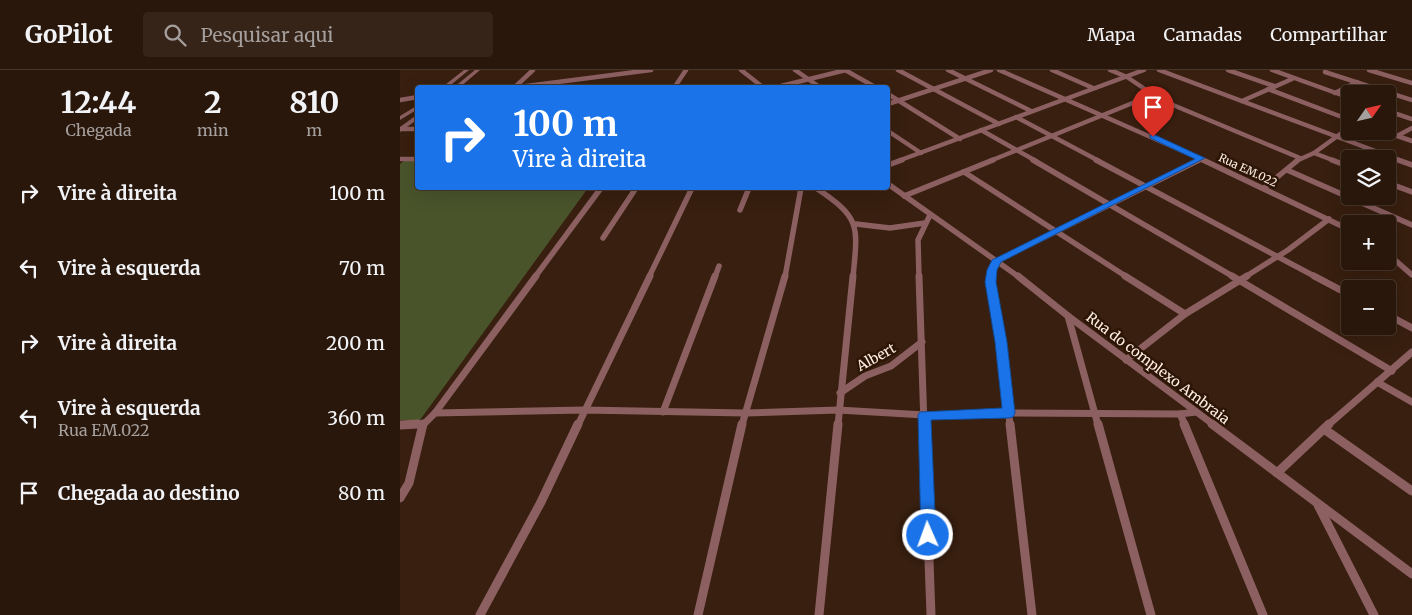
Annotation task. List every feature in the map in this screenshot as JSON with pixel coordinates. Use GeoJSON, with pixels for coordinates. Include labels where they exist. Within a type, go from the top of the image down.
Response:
{"type":"FeatureCollection","features":[{"type":"Feature","properties":{"kind":"street"},"geometry":{"type":"LineString","coordinates":[[446,85],[467,70]]}},
{"type":"Feature","properties":{"kind":"street"},"geometry":{"type":"LineString","coordinates":[[459,85],[478,70]]}},
{"type":"Feature","properties":{"kind":"street"},"geometry":{"type":"LineString","coordinates":[[516,85],[533,70]]}},
{"type":"Feature","properties":{"kind":"street"},"geometry":{"type":"LineString","coordinates":[[529,85],[651,70]]}},
{"type":"Feature","properties":{"kind":"street"},"geometry":{"type":"LineString","coordinates":[[676,85],[686,70]]}},
{"type":"Feature","properties":{"kind":"street"},"geometry":{"type":"LineString","coordinates":[[741,70],[761,85]]}},
{"type":"Feature","properties":{"kind":"street"},"geometry":{"type":"LineString","coordinates":[[795,70],[816,85]]}},
{"type":"Feature","properties":{"kind":"street"},"geometry":{"type":"LineString","coordinates":[[788,85],[846,70],[872,85]]}},
{"type":"Feature","properties":{"kind":"street"},"geometry":{"type":"LineString","coordinates":[[898,70],[999,124]]}},
{"type":"Feature","properties":{"kind":"street"},"geometry":{"type":"LineString","coordinates":[[948,70],[1031,111]]}},
{"type":"Feature","properties":{"kind":"street"},"geometry":{"type":"LineString","coordinates":[[890,103],[991,70]]}},
{"type":"Feature","properties":{"kind":"street","name":"Rua EM.022"},"geometry":{"type":"LineString","coordinates":[[999,70],[1201,158],[1341,225]]}},
{"type":"Feature","properties":{"kind":"street"},"geometry":{"type":"LineString","coordinates":[[1052,70],[1093,88]]}},
{"type":"Feature","properties":{"kind":"street"},"geometry":{"type":"LineString","coordinates":[[1110,70],[1127,77],[1162,100],[1300,158]]}},
{"type":"Feature","properties":{"kind":"street"},"geometry":{"type":"LineString","coordinates":[[890,164],[1144,70]]}},
{"type":"Feature","properties":{"kind":"street"},"geometry":{"type":"LineString","coordinates":[[1159,70],[1412,165]]}},
{"type":"Feature","properties":{"kind":"street"},"geometry":{"type":"LineString","coordinates":[[1228,70],[1274,86]]}},
{"type":"Feature","properties":{"kind":"street"},"geometry":{"type":"LineString","coordinates":[[1272,70],[1292,79],[1341,95]]}},
{"type":"Feature","properties":{"kind":"street"},"geometry":{"type":"LineString","coordinates":[[1369,70],[1378,71],[1412,83]]}},
{"type":"Feature","properties":{"kind":"street"},"geometry":{"type":"LineString","coordinates":[[1325,72],[1412,100]]}},
{"type":"Feature","properties":{"kind":"street"},"geometry":{"type":"LineString","coordinates":[[1242,101],[1292,79]]}},
{"type":"Feature","properties":{"kind":"street"},"geometry":{"type":"LineString","coordinates":[[1335,93],[1357,82]]}},
{"type":"Feature","properties":{"kind":"street"},"geometry":{"type":"LineString","coordinates":[[1268,89],[1341,117]]}},
{"type":"Feature","properties":{"kind":"street"},"geometry":{"type":"LineString","coordinates":[[904,196],[1140,100],[1148,91]]}},
{"type":"Feature","properties":{"kind":"street"},"geometry":{"type":"LineString","coordinates":[[890,95],[960,139]]}},
{"type":"Feature","properties":{"kind":"street"},"geometry":{"type":"LineString","coordinates":[[400,100],[415,98]]}},
{"type":"Feature","properties":{"kind":"street"},"geometry":{"type":"LineString","coordinates":[[400,118],[415,108]]}},
{"type":"Feature","properties":{"kind":"street"},"geometry":{"type":"LineString","coordinates":[[1396,114],[1412,119]]}},
{"type":"Feature","properties":{"kind":"street"},"geometry":{"type":"LineString","coordinates":[[1016,117],[1341,289]]}},
{"type":"Feature","properties":{"kind":"street"},"geometry":{"type":"LineString","coordinates":[[400,129],[415,118]]}},
{"type":"Feature","properties":{"kind":"street"},"geometry":{"type":"LineString","coordinates":[[1397,136],[1412,128]]}},
{"type":"Feature","properties":{"kind":"street"},"geometry":{"type":"LineString","coordinates":[[400,129],[415,129]]}},
{"type":"Feature","properties":{"kind":"street"},"geometry":{"type":"LineString","coordinates":[[981,130],[1111,204],[1238,281],[1392,370]]}},
{"type":"Feature","properties":{"kind":"street"},"geometry":{"type":"LineString","coordinates":[[890,132],[922,153]]}},
{"type":"Feature","properties":{"kind":"street"},"geometry":{"type":"LineString","coordinates":[[1264,188],[1300,158],[1314,153],[1341,133]]}},
{"type":"Feature","properties":{"kind":"street"},"geometry":{"type":"LineString","coordinates":[[1397,136],[1412,141]]}},
{"type":"Feature","properties":{"kind":"street"},"geometry":{"type":"LineString","coordinates":[[1314,153],[1341,164]]}},
{"type":"Feature","properties":{"kind":"street"},"geometry":{"type":"LineString","coordinates":[[1032,615],[1001,342],[990,282],[992,270],[997,260],[1201,158]]}},
{"type":"Feature","properties":{"kind":"street"},"geometry":{"type":"LineString","coordinates":[[400,159],[415,159]]}},
{"type":"Feature","properties":{"kind":"street"},"geometry":{"type":"LineString","coordinates":[[1287,170],[1412,225]]}},
{"type":"Feature","properties":{"kind":"street"},"geometry":{"type":"LineString","coordinates":[[964,172],[1185,314]]}},
{"type":"Feature","properties":{"kind":"street"},"geometry":{"type":"LineString","coordinates":[[1396,185],[1412,192]]}},
{"type":"Feature","properties":{"kind":"street","name":"Rua do complexo Ambraia"},"geometry":{"type":"LineString","coordinates":[[890,186],[997,260],[1126,360],[1412,574]]}},
{"type":"Feature","properties":{"kind":"street"},"geometry":{"type":"LineString","coordinates":[[400,498],[409,483],[423,424],[435,413],[600,190]]}},
{"type":"Feature","properties":{"kind":"street"},"geometry":{"type":"LineString","coordinates":[[604,238],[635,190]]}},
{"type":"Feature","properties":{"kind":"street"},"geometry":{"type":"LineString","coordinates":[[480,615],[541,502],[691,190]]}},
{"type":"Feature","properties":{"kind":"street"},"geometry":{"type":"LineString","coordinates":[[740,210],[748,190]]}},
{"type":"Feature","properties":{"kind":"street"},"geometry":{"type":"LineString","coordinates":[[698,615],[745,413],[785,277],[801,190]]}},
{"type":"Feature","properties":{"kind":"street"},"geometry":{"type":"LineString","coordinates":[[819,190],[846,209],[856,224],[854,279],[838,410],[819,615]]}},
{"type":"Feature","properties":{"kind":"street"},"geometry":{"type":"LineString","coordinates":[[930,215],[918,240],[931,615]]}},
{"type":"Feature","properties":{"kind":"street"},"geometry":{"type":"LineString","coordinates":[[1126,360],[1185,314],[1279,256],[1329,219]]}},
{"type":"Feature","properties":{"kind":"street"},"geometry":{"type":"LineString","coordinates":[[856,224],[874,228],[899,228],[925,223]]}},
{"type":"Feature","properties":{"kind":"street"},"geometry":{"type":"LineString","coordinates":[[1396,261],[1412,275]]}},
{"type":"Feature","properties":{"kind":"street"},"geometry":{"type":"LineString","coordinates":[[664,412],[719,266]]}},
{"type":"Feature","properties":{"kind":"street"},"geometry":{"type":"LineString","coordinates":[[1068,316],[1151,615]]}},
{"type":"Feature","properties":{"kind":"street"},"geometry":{"type":"LineString","coordinates":[[1396,319],[1412,328]]}},
{"type":"Feature","properties":{"kind":"street","name":"Albert"},"geometry":{"type":"LineString","coordinates":[[840,393],[865,376],[891,366],[922,342]]}},
{"type":"Feature","properties":{"kind":"street"},"geometry":{"type":"LineString","coordinates":[[1278,473],[1324,429],[1412,352]]}},
{"type":"Feature","properties":{"kind":"street"},"geometry":{"type":"LineString","coordinates":[[1377,382],[1412,402]]}},
{"type":"Feature","properties":{"kind":"street"},"geometry":{"type":"LineString","coordinates":[[435,413],[584,410],[745,413],[838,410],[925,415],[1009,413],[1180,414],[1196,412]]}},
{"type":"Feature","properties":{"kind":"street"},"geometry":{"type":"LineString","coordinates":[[1180,414],[1263,615]]}},
{"type":"Feature","properties":{"kind":"street"},"geometry":{"type":"LineString","coordinates":[[400,425],[423,424]]}},
{"type":"Feature","properties":{"kind":"street"},"geometry":{"type":"LineString","coordinates":[[1324,429],[1412,491]]}},
{"type":"Feature","properties":{"kind":"street"},"geometry":{"type":"LineString","coordinates":[[1317,503],[1374,615]]}},
{"type":"Feature","properties":{"kind":"green space"},"geometry":{"type":"Polygon","coordinates":[[[404,161],[415,161],[415,190],[587,190],[420,420],[400,420],[400,164],[404,161]]]}},
{"type":"Feature","properties":{"kind":"route"},"geometry":{"type":"LineString","coordinates":[[928,535],[925,415],[1009,413],[1001,342],[990,282],[992,270],[997,260],[1201,158],[1153,137]]}}]}
